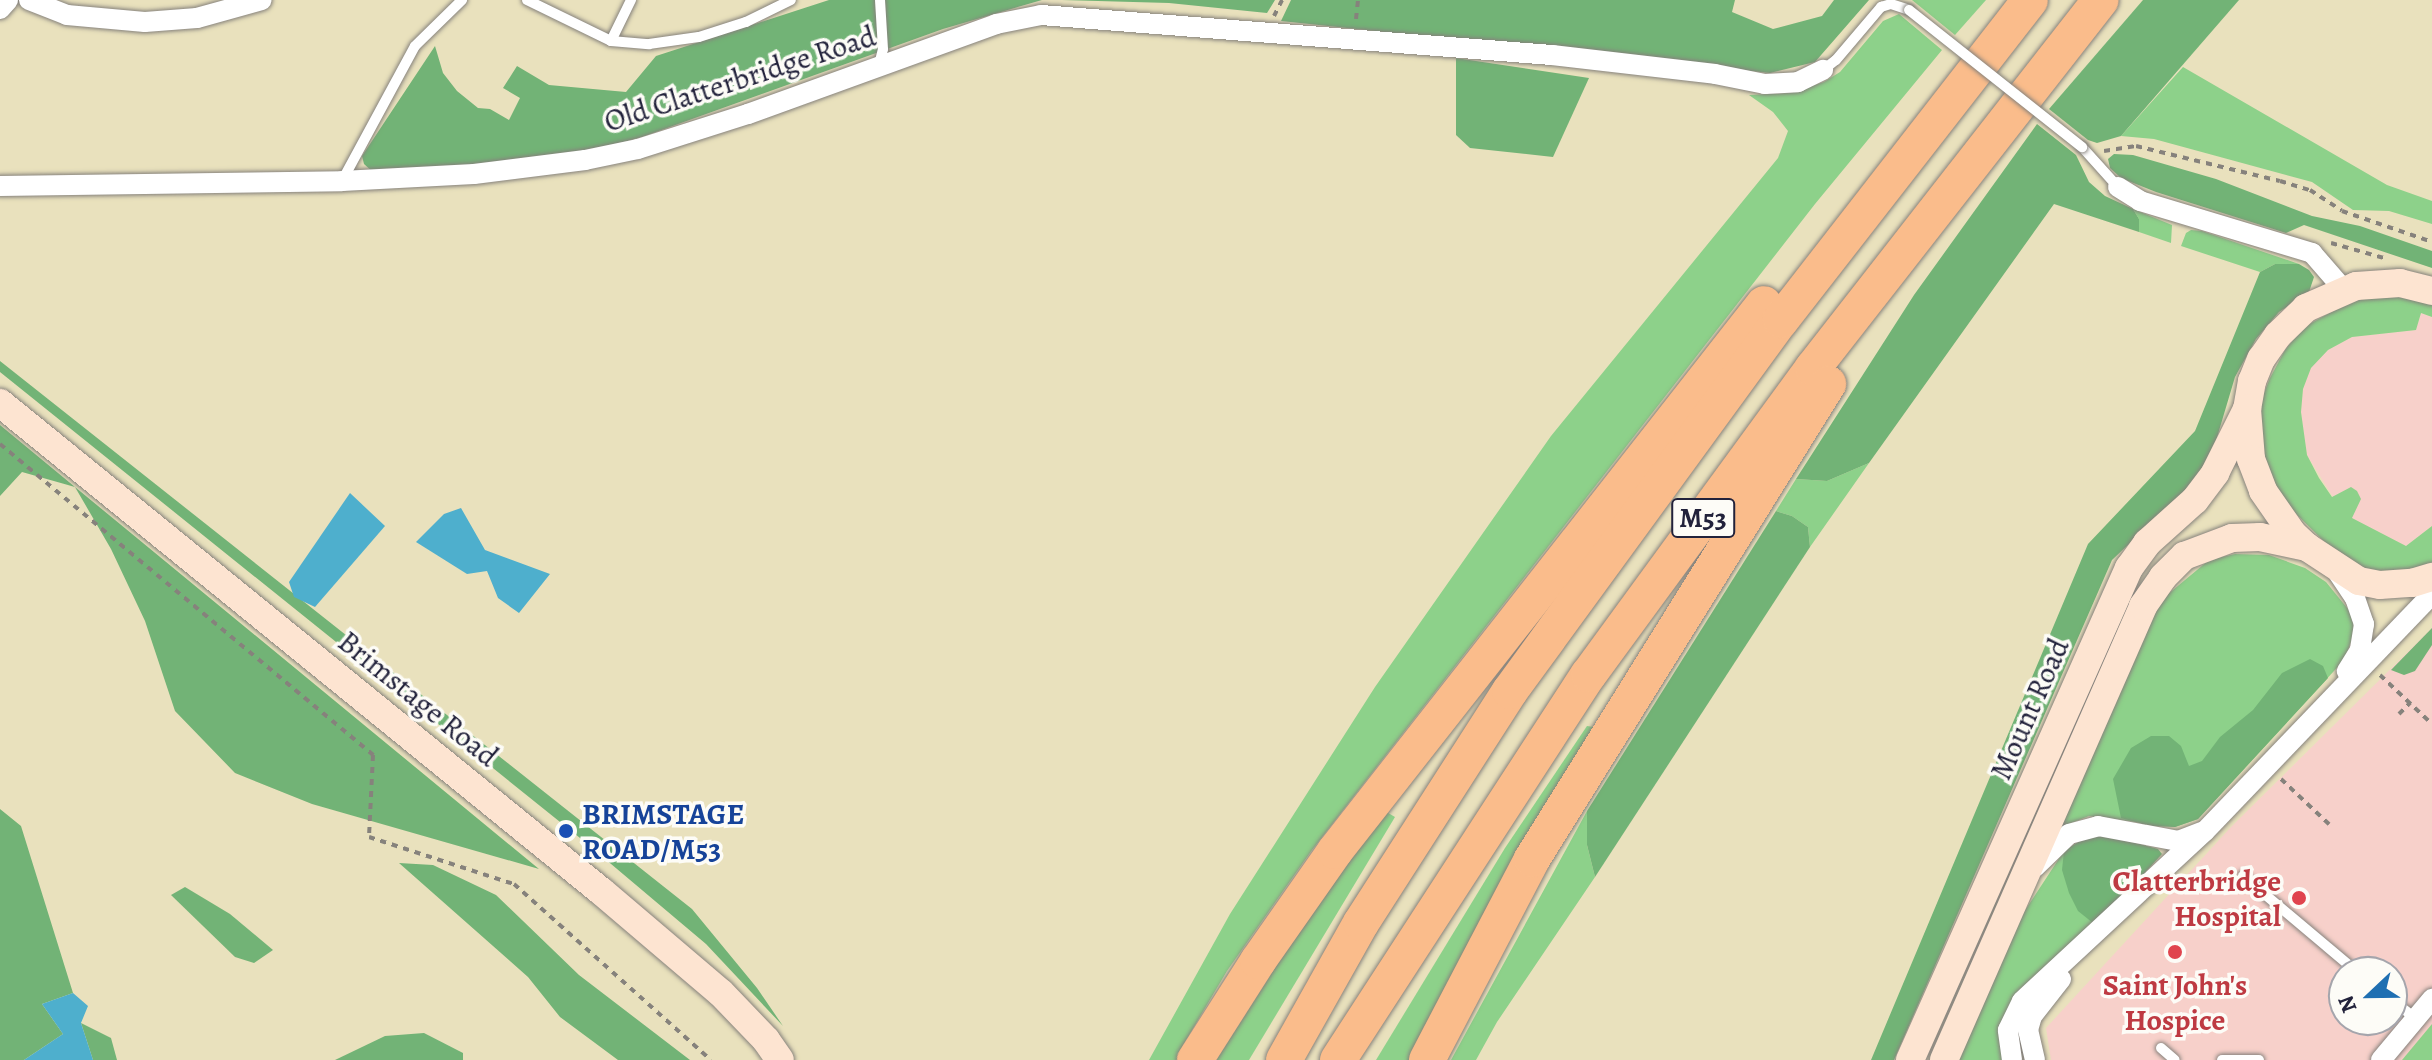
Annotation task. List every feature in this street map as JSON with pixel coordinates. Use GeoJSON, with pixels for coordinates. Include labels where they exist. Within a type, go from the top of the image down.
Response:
{"type":"FeatureCollection","features":[{"type":"Feature","properties":{"kind":"highway","name":"M53"},"geometry":{"type":"LineString","coordinates":[[1284,1060],[1361,923],[1510,691],[1781,320],[2030,0]]}},
{"type":"Feature","properties":{"kind":"highway","name":"M53"},"geometry":{"type":"LineString","coordinates":[[1338,1060],[1589,674],[1813,368],[2101,0]]}},
{"type":"Feature","properties":{"kind":"highway"},"geometry":{"type":"LineString","coordinates":[[1195,1060],[1258,961],[1335,851],[1647,453],[1781,284],[1966,81]]}},
{"type":"Feature","properties":{"kind":"highway"},"geometry":{"type":"LineString","coordinates":[[1427,1060],[1532,859],[1946,196]]}},
{"type":"Feature","properties":{"kind":"main road"},"geometry":{"type":"LineString","coordinates":[[2432,291],[2400,283],[2356,286],[2306,308],[2278,335],[2256,370],[2247,409],[2251,459],[2263,491],[2293,534],[2307,547],[2359,581],[2380,585],[2412,583],[2432,577]]}},
{"type":"Feature","properties":{"kind":"main road","name":"Brimstage Road"},"geometry":{"type":"LineString","coordinates":[[0,403],[601,891],[721,993],[766,1040],[780,1060]]}},
{"type":"Feature","properties":{"kind":"main road","name":"Mount Road"},"geometry":{"type":"LineString","coordinates":[[1910,1060],[2129,568],[2147,543],[2202,491],[2215,473],[2247,409]]}},
{"type":"Feature","properties":{"kind":"main road","name":"Mount Road"},"geometry":{"type":"LineString","coordinates":[[1944,1060],[2143,606],[2163,577],[2184,556],[2232,538],[2260,537],[2307,547]]}},
{"type":"Feature","properties":{"kind":"street"},"geometry":{"type":"LineString","coordinates":[[0,9],[8,0]]}},
{"type":"Feature","properties":{"kind":"street"},"geometry":{"type":"LineString","coordinates":[[29,0],[67,15],[145,22],[197,18],[262,0]]}},
{"type":"Feature","properties":{"kind":"street","name":"Old Clatterbridge Road"},"geometry":{"type":"LineString","coordinates":[[0,186],[342,181],[536,168],[638,149],[748,114],[996,24],[1041,15],[1072,15],[1552,55],[1715,74],[1765,84],[1798,82],[1823,70]]}},
{"type":"Feature","properties":{"kind":"street"},"geometry":{"type":"LineString","coordinates":[[2118,187],[2140,201],[2312,253],[2345,291]]}},
{"type":"Feature","properties":{"kind":"street"},"geometry":{"type":"LineString","coordinates":[[2330,699],[2360,650],[2364,624],[2355,598],[2334,567]]}},
{"type":"Feature","properties":{"kind":"street"},"geometry":{"type":"LineString","coordinates":[[2012,1060],[2008,1030],[2022,1001],[2205,831],[2432,594]]}},
{"type":"Feature","properties":{"kind":"street"},"geometry":{"type":"LineString","coordinates":[[2023,881],[2069,834],[2098,826],[2178,841],[2205,831]]}},
{"type":"Feature","properties":{"kind":"street"},"geometry":{"type":"LineString","coordinates":[[2035,1060],[2028,1030],[2032,1016],[2117,916]]}},
{"type":"Feature","properties":{"kind":"street"},"geometry":{"type":"LineString","coordinates":[[2381,1060],[2432,999]]}},
{"type":"Feature","properties":{"kind":"lane"},"geometry":{"type":"LineString","coordinates":[[342,181],[415,46],[462,0]]}},
{"type":"Feature","properties":{"kind":"lane"},"geometry":{"type":"LineString","coordinates":[[527,0],[611,41],[649,44],[699,37],[746,22],[791,0]]}},
{"type":"Feature","properties":{"kind":"lane"},"geometry":{"type":"LineString","coordinates":[[611,41],[631,0]]}},
{"type":"Feature","properties":{"kind":"lane"},"geometry":{"type":"LineString","coordinates":[[879,65],[883,49],[880,0]]}},
{"type":"Feature","properties":{"kind":"lane"},"geometry":{"type":"LineString","coordinates":[[1823,70],[1836,60],[1873,13],[1892,2],[1909,10],[2086,151],[2118,187]]}},
{"type":"Feature","properties":{"kind":"lane"},"geometry":{"type":"LineString","coordinates":[[2243,876],[2338,956]]}},
{"type":"Feature","properties":{"kind":"lane"},"geometry":{"type":"LineString","coordinates":[[2408,1013],[2416,1019]]}},
{"type":"Feature","properties":{"kind":"lane"},"geometry":{"type":"LineString","coordinates":[[2161,1048],[2175,1060]]}},
{"type":"Feature","properties":{"kind":"lane"},"geometry":{"type":"LineString","coordinates":[[2222,1060],[2259,1060]]}},
{"type":"Feature","properties":{"kind":"path"},"geometry":{"type":"LineString","coordinates":[[2086,151],[2136,146],[2225,167],[2310,190],[2342,211],[2432,242]]}},
{"type":"Feature","properties":{"kind":"path"},"geometry":{"type":"LineString","coordinates":[[2292,247],[2307,236],[2388,259]]}},
{"type":"Feature","properties":{"kind":"path"},"geometry":{"type":"LineString","coordinates":[[0,444],[373,755],[369,837],[514,884],[711,1060]]}},
{"type":"Feature","properties":{"kind":"path"},"geometry":{"type":"LineString","coordinates":[[2367,662],[2431,723]]}},
{"type":"Feature","properties":{"kind":"path"},"geometry":{"type":"LineString","coordinates":[[2399,714],[2410,703]]}},
{"type":"Feature","properties":{"kind":"path"},"geometry":{"type":"LineString","coordinates":[[2267,766],[2329,824]]}},
{"type":"Feature","properties":{"kind":"shaded area"},"geometry":{"type":"Polygon","coordinates":[[[2421,313],[2432,317],[2432,526],[2406,546],[2351,518],[2351,488],[2333,497],[2307,455],[2301,412],[2303,389],[2311,367],[2328,350],[2352,337],[2416,330],[2421,313]]]}},
{"type":"Feature","properties":{"kind":"shaded area","name":"Clatterbridge Hospital"},"geometry":{"type":"Polygon","coordinates":[[[2432,628],[2432,1060],[2051,1060],[2046,1028],[2231,827],[2432,628]]]}},
{"type":"Feature","properties":{"kind":"green space"},"geometry":{"type":"Polygon","coordinates":[[[829,0],[1042,0],[943,29],[642,137],[594,150],[447,169],[374,173],[364,164],[362,156],[435,46],[443,73],[457,91],[478,108],[490,109],[509,120],[520,98],[503,88],[517,66],[549,85],[626,92],[656,56],[829,0]]]}},
{"type":"Feature","properties":{"kind":"green space"},"geometry":{"type":"Polygon","coordinates":[[[1062,0],[1275,0],[1267,13],[1169,3],[1062,0]]]}},
{"type":"Feature","properties":{"kind":"green space"},"geometry":{"type":"Polygon","coordinates":[[[1291,0],[1735,0],[1732,12],[1773,29],[1822,16],[1834,0],[1869,0],[1815,62],[1770,73],[1281,21],[1291,0]]]}},
{"type":"Feature","properties":{"kind":"green space"},"geometry":{"type":"Polygon","coordinates":[[[1912,0],[1986,0],[1955,35],[1912,0]]]}},
{"type":"Feature","properties":{"kind":"green space"},"geometry":{"type":"Polygon","coordinates":[[[2143,0],[2239,0],[2121,136],[2097,143],[2088,140],[2049,109],[2143,0]]]}},
{"type":"Feature","properties":{"kind":"green space"},"geometry":{"type":"Polygon","coordinates":[[[1899,14],[1942,50],[1815,204],[1312,850],[1227,971],[1182,1047],[1180,1060],[1149,1060],[1230,914],[1375,687],[1551,436],[1778,158],[1788,131],[1773,112],[1749,95],[1790,93],[1824,82],[1840,72],[1883,21],[1899,14]]]}},
{"type":"Feature","properties":{"kind":"green space"},"geometry":{"type":"Polygon","coordinates":[[[1456,58],[1589,78],[1553,157],[1470,148],[1456,135],[1456,58]]]}},
{"type":"Feature","properties":{"kind":"green space"},"geometry":{"type":"Polygon","coordinates":[[[2183,67],[2387,185],[2432,201],[2432,224],[2389,211],[2353,210],[2312,182],[2154,139],[2121,136],[2183,67]]]}},
{"type":"Feature","properties":{"kind":"green space"},"geometry":{"type":"Polygon","coordinates":[[[2037,124],[2076,155],[2089,182],[2105,196],[2133,209],[2139,219],[2139,232],[2054,204],[1869,463],[1827,481],[1796,479],[1914,295],[2037,124]]]}},
{"type":"Feature","properties":{"kind":"green space"},"geometry":{"type":"Polygon","coordinates":[[[2114,154],[2133,155],[2216,179],[2312,216],[2360,226],[2432,251],[2432,268],[2304,225],[2286,233],[2156,192],[2121,178],[2110,168],[2108,159],[2114,154]]]}},
{"type":"Feature","properties":{"kind":"green space"},"geometry":{"type":"Polygon","coordinates":[[[2133,209],[2172,225],[2171,243],[2139,232],[2139,219],[2133,209]]]}},
{"type":"Feature","properties":{"kind":"green space"},"geometry":{"type":"Polygon","coordinates":[[[2191,230],[2299,264],[2275,264],[2260,272],[2181,246],[2186,233],[2191,230]]]}},
{"type":"Feature","properties":{"kind":"green space"},"geometry":{"type":"Polygon","coordinates":[[[2275,264],[2299,264],[2309,270],[2314,277],[2309,292],[2279,312],[2256,339],[2235,377],[2210,461],[2188,488],[2112,560],[1894,1060],[1871,1060],[2088,544],[2195,431],[2260,272],[2275,264]]]}},
{"type":"Feature","properties":{"kind":"green space"},"geometry":{"type":"Polygon","coordinates":[[[2379,296],[2405,297],[2432,305],[2432,317],[2421,313],[2416,330],[2352,337],[2328,350],[2311,368],[2303,389],[2301,412],[2307,455],[2332,497],[2351,487],[2361,499],[2352,518],[2406,546],[2432,526],[2432,564],[2395,573],[2369,570],[2342,559],[2283,501],[2268,474],[2258,425],[2262,398],[2270,378],[2285,350],[2304,327],[2350,302],[2379,296]]]}},
{"type":"Feature","properties":{"kind":"green space"},"geometry":{"type":"Polygon","coordinates":[[[0,361],[692,909],[757,988],[783,1026],[706,944],[585,842],[0,372],[0,361]]]}},
{"type":"Feature","properties":{"kind":"green space"},"geometry":{"type":"Polygon","coordinates":[[[0,425],[75,487],[22,472],[0,496],[0,425]]]}},
{"type":"Feature","properties":{"kind":"green space"},"geometry":{"type":"Polygon","coordinates":[[[1869,463],[1810,547],[1808,527],[1792,516],[1776,511],[1796,479],[1827,481],[1869,463]]]}},
{"type":"Feature","properties":{"kind":"green space"},"geometry":{"type":"Polygon","coordinates":[[[75,487],[539,869],[312,804],[235,773],[175,711],[145,621],[111,549],[75,487]]]}},
{"type":"Feature","properties":{"kind":"green space"},"geometry":{"type":"Polygon","coordinates":[[[1776,511],[1792,516],[1808,527],[1810,547],[1595,877],[1587,845],[1587,811],[1776,511]]]}},
{"type":"Feature","properties":{"kind":"green space"},"geometry":{"type":"Polygon","coordinates":[[[2235,554],[2269,555],[2305,568],[2326,582],[2352,614],[2354,632],[2345,659],[2198,819],[2175,827],[2089,816],[2061,827],[2129,665],[2161,600],[2209,560],[2235,554]]]}},
{"type":"Feature","properties":{"kind":"green space"},"geometry":{"type":"Polygon","coordinates":[[[2432,628],[2432,645],[2415,671],[2404,675],[2391,670],[2432,628]]]}},
{"type":"Feature","properties":{"kind":"green space"},"geometry":{"type":"Polygon","coordinates":[[[2310,659],[2323,666],[2328,678],[2198,819],[2175,827],[2150,826],[2121,818],[2113,779],[2131,748],[2151,736],[2169,736],[2181,746],[2189,766],[2202,761],[2220,737],[2253,710],[2282,673],[2310,659]]]}},
{"type":"Feature","properties":{"kind":"green space"},"geometry":{"type":"Polygon","coordinates":[[[1587,726],[1594,727],[1410,1060],[1376,1060],[1505,848],[1587,726]]]}},
{"type":"Feature","properties":{"kind":"green space"},"geometry":{"type":"Polygon","coordinates":[[[0,809],[21,826],[73,993],[42,1004],[63,1034],[24,1060],[0,1060],[0,809]]]}},
{"type":"Feature","properties":{"kind":"green space"},"geometry":{"type":"Polygon","coordinates":[[[1383,810],[1395,817],[1249,1060],[1208,1060],[1383,810]]]}},
{"type":"Feature","properties":{"kind":"green space"},"geometry":{"type":"Polygon","coordinates":[[[1587,811],[1587,845],[1595,877],[1497,1022],[1476,1060],[1451,1060],[1587,811]]]}},
{"type":"Feature","properties":{"kind":"green space"},"geometry":{"type":"Polygon","coordinates":[[[2103,834],[2158,849],[2162,854],[2118,902],[2093,923],[2078,911],[2069,893],[2062,870],[2064,851],[2086,837],[2103,834]]]}},
{"type":"Feature","properties":{"kind":"green space"},"geometry":{"type":"Polygon","coordinates":[[[2064,851],[2093,923],[2026,986],[2006,1060],[1955,1060],[2018,921],[2064,851]]]}},
{"type":"Feature","properties":{"kind":"green space"},"geometry":{"type":"Polygon","coordinates":[[[399,863],[433,865],[496,895],[579,975],[690,1060],[618,1060],[560,1017],[528,977],[399,863]]]}},
{"type":"Feature","properties":{"kind":"green space"},"geometry":{"type":"Polygon","coordinates":[[[185,887],[230,914],[273,950],[254,963],[235,957],[171,895],[185,887]]]}},
{"type":"Feature","properties":{"kind":"green space"},"geometry":{"type":"Polygon","coordinates":[[[81,1023],[111,1038],[117,1060],[93,1060],[81,1023]]]}},
{"type":"Feature","properties":{"kind":"green space"},"geometry":{"type":"Polygon","coordinates":[[[2432,1024],[2432,1060],[2402,1060],[2432,1024]]]}},
{"type":"Feature","properties":{"kind":"green space"},"geometry":{"type":"Polygon","coordinates":[[[424,1033],[463,1053],[463,1060],[335,1060],[385,1036],[424,1033]]]}},
{"type":"Feature","properties":{"kind":"water"},"geometry":{"type":"Polygon","coordinates":[[[350,493],[385,526],[315,607],[294,597],[289,582],[350,493]]]}},
{"type":"Feature","properties":{"kind":"water"},"geometry":{"type":"Polygon","coordinates":[[[461,508],[485,550],[550,574],[519,613],[498,598],[487,571],[467,574],[416,542],[444,514],[461,508]]]}},
{"type":"Feature","properties":{"kind":"water"},"geometry":{"type":"Polygon","coordinates":[[[73,993],[88,1006],[81,1023],[93,1060],[24,1060],[63,1034],[42,1004],[73,993]]]}},
{"type":"Feature","properties":{"kind":"place","name":"BRIMSTAGE ROAD/M53"},"geometry":{"type":"Point","coordinates":[566,831]}},
{"type":"Feature","properties":{"kind":"place","name":"Clatterbridge Hospital"},"geometry":{"type":"Point","coordinates":[2299,898]}},
{"type":"Feature","properties":{"kind":"place","name":"Saint John's Hospice"},"geometry":{"type":"Point","coordinates":[2175,952]}}]}
